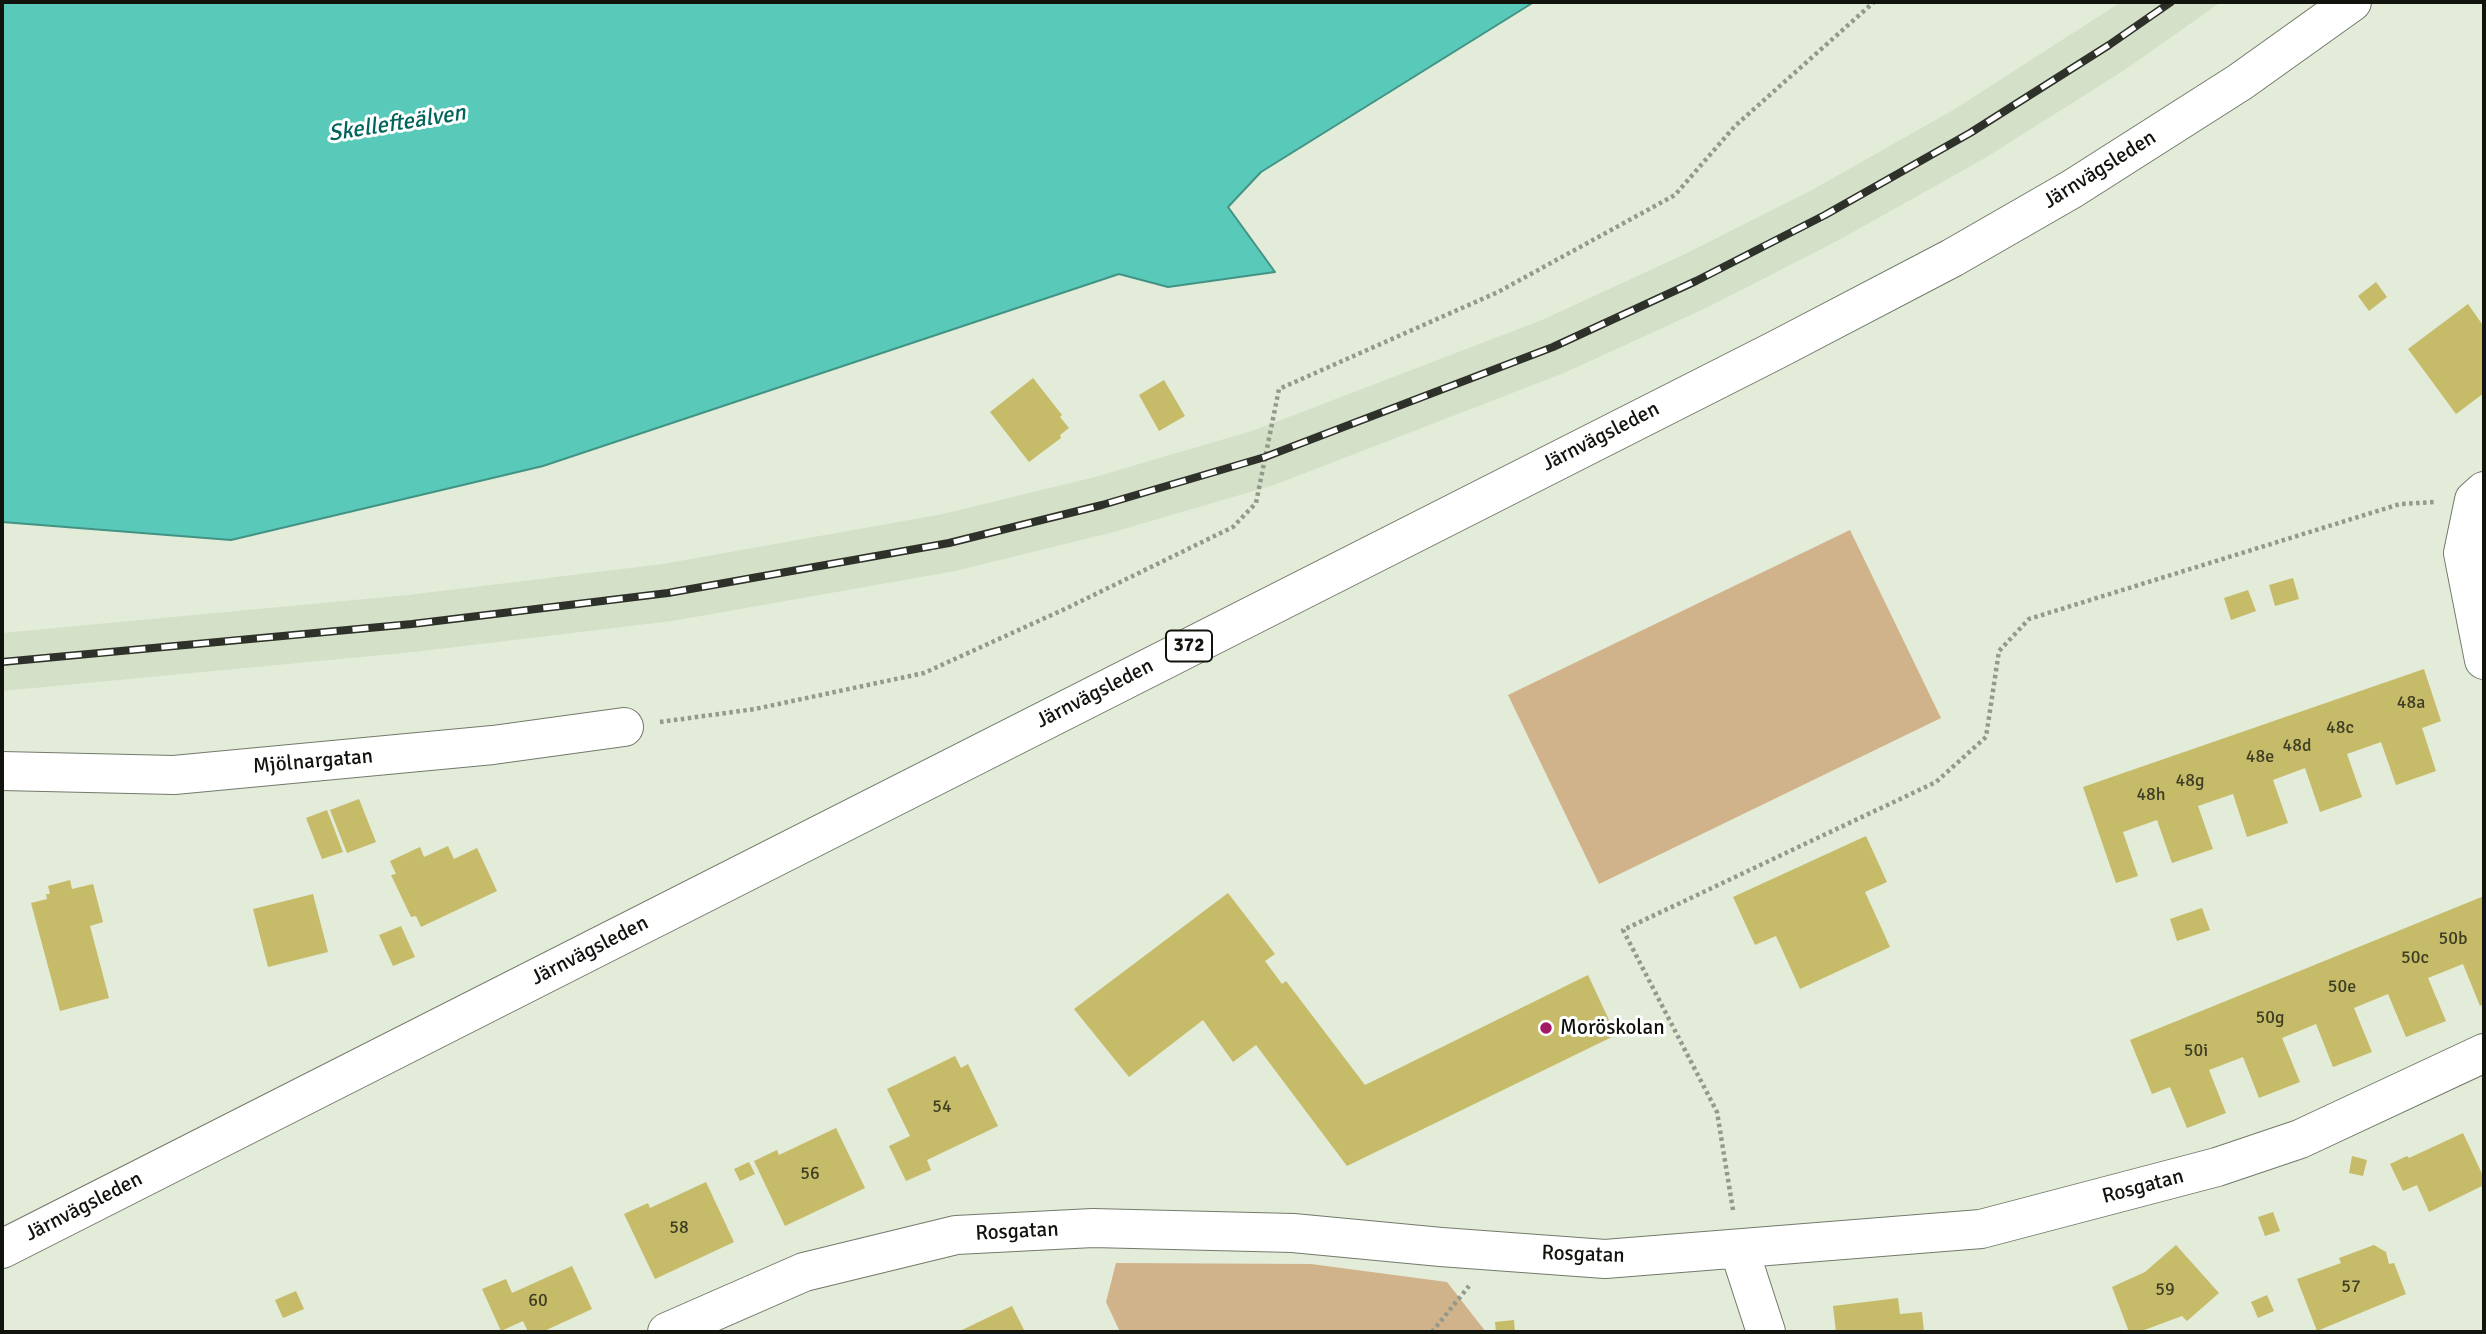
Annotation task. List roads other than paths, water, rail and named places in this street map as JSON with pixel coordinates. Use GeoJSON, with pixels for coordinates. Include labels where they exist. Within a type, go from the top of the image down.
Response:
{"type":"FeatureCollection","features":[{"type":"Feature","properties":{"kind":"street","name":"Järnvägsleden"},"geometry":{"type":"LineString","coordinates":[[2,1249],[1776,350],[1952,258],[2072,188],[2240,82],[2352,2]]}},
{"type":"Feature","properties":{"kind":"street"},"geometry":{"type":"LineString","coordinates":[[2479,495],[2463,553],[2484,660]]}},
{"type":"Feature","properties":{"kind":"street","name":"Mjölnargatan"},"geometry":{"type":"LineString","coordinates":[[2,771],[174,775],[493,745],[624,727]]}},
{"type":"Feature","properties":{"kind":"street","name":"Rosgatan"},"geometry":{"type":"LineString","coordinates":[[667,1332],[804,1272],[956,1235],[1093,1228],[1293,1233],[1605,1259],[1981,1229],[2217,1167],[2300,1139],[2484,1053]]}},
{"type":"Feature","properties":{"kind":"street"},"geometry":{"type":"LineString","coordinates":[[1739,1249],[1766,1332]]}},
{"type":"Feature","properties":{"kind":"water","name":"Skellefteälven"},"geometry":{"type":"Polygon","coordinates":[[[2,2],[1534,2],[1261,172],[1228,207],[1275,272],[1168,287],[1119,274],[543,466],[231,540],[2,522],[2,2]]]}},
{"type":"Feature","properties":{"kind":"railway"},"geometry":{"type":"LineString","coordinates":[[2,662],[412,624],[668,593],[949,543],[1102,505],[1265,457],[1553,347],[1696,281],[1825,215],[1970,133],[2109,45],[2171,2]]}},
{"type":"Feature","properties":{"kind":"place","name":"Moröskolan"},"geometry":{"type":"Point","coordinates":[1546,1028]}}]}
